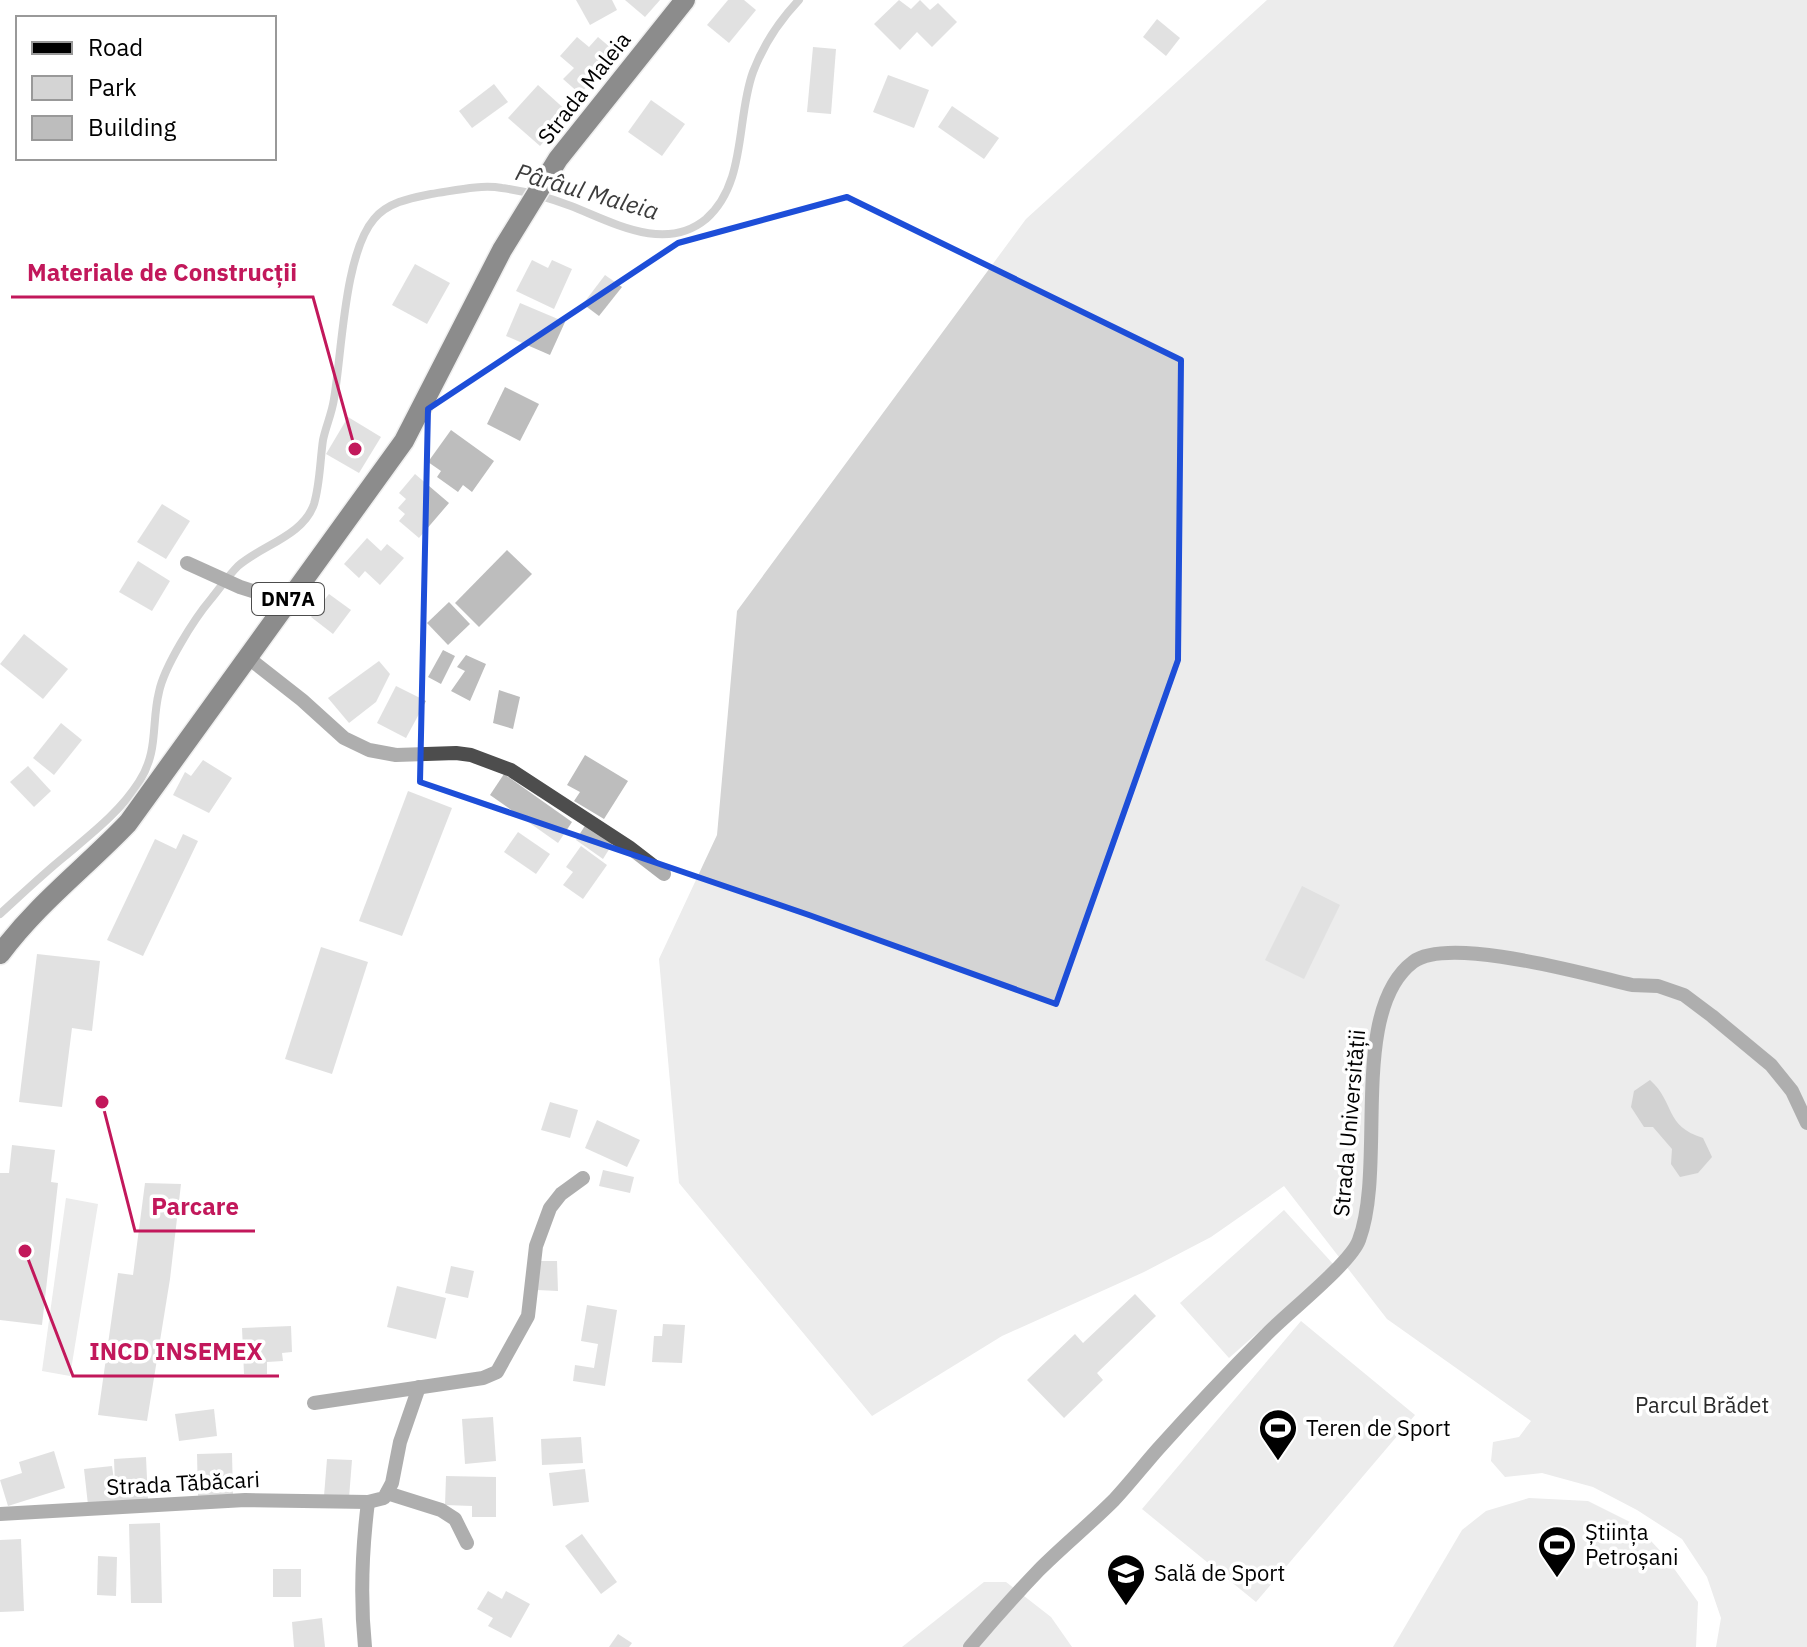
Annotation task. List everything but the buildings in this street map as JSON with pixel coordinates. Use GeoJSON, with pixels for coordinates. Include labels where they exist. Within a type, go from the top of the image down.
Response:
{"type":"FeatureCollection","features":[{"type":"Feature","properties":{"kind":"main road","name":"Strada Maleia"},"geometry":{"type":"LineString","coordinates":[[286,602],[404,441],[502,250],[558,159],[685,0]]}},
{"type":"Feature","properties":{"kind":"main road","name":"DN7A"},"geometry":{"type":"LineString","coordinates":[[0,954],[24,921],[128,823],[286,602]]}},
{"type":"Feature","properties":{"kind":"street"},"geometry":{"type":"LineString","coordinates":[[187,563],[240,587],[286,602]]}},
{"type":"Feature","properties":{"kind":"street"},"geometry":{"type":"LineString","coordinates":[[246,656],[344,738],[369,750],[396,755],[456,753],[511,770],[629,847],[664,874]]}},
{"type":"Feature","properties":{"kind":"street","name":"Strada Universității"},"geometry":{"type":"LineString","coordinates":[[970,1647],[1038,1571],[1115,1499],[1213,1388],[1338,1267],[1358,1243],[1366,1212],[1374,1066],[1381,1011],[1390,986],[1414,961],[1432,954],[1478,952],[1632,985],[1658,986],[1684,995],[1771,1065],[1792,1091],[1807,1123]]}},
{"type":"Feature","properties":{"kind":"street"},"geometry":{"type":"LineString","coordinates":[[314,1403],[483,1378],[497,1372],[528,1316],[536,1246],[550,1208],[561,1194],[583,1178]]}},
{"type":"Feature","properties":{"kind":"street"},"geometry":{"type":"LineString","coordinates":[[419,1387],[387,1493],[441,1510],[455,1519],[467,1543]]}},
{"type":"Feature","properties":{"kind":"street","name":"Strada Tăbăcari"},"geometry":{"type":"LineString","coordinates":[[0,1514],[245,1500],[368,1502],[384,1498],[387,1493]]}},
{"type":"Feature","properties":{"kind":"street"},"geometry":{"type":"LineString","coordinates":[[365,1647],[361,1609],[368,1502]]}},
{"type":"Feature","properties":{"kind":"highlighted area"},"geometry":{"type":"Polygon","coordinates":[[[847,197],[1181,360],[1178,660],[1056,1004],[809,915],[420,782],[428,409],[678,243],[847,197]]]}},
{"type":"Feature","properties":{"kind":"green space","name":"Parcul Brădet"},"geometry":{"type":"Polygon","coordinates":[[[1267,0],[1807,0],[1807,1647],[1716,1647],[1721,1618],[1707,1577],[1682,1539],[1593,1487],[1542,1473],[1505,1477],[1491,1461],[1493,1442],[1519,1437],[1531,1421],[1387,1319],[1284,1186],[1211,1237],[1144,1272],[1002,1336],[872,1416],[679,1183],[659,959],[717,835],[737,611],[1026,219],[1267,0]]]}},
{"type":"Feature","properties":{"kind":"green space"},"geometry":{"type":"Polygon","coordinates":[[[66,1198],[98,1204],[70,1376],[42,1371],[66,1198]]]}},
{"type":"Feature","properties":{"kind":"green space"},"geometry":{"type":"Polygon","coordinates":[[[1284,1210],[1334,1265],[1229,1358],[1180,1303],[1284,1210]]]}},
{"type":"Feature","properties":{"kind":"green space","name":"Teren de Sport"},"geometry":{"type":"Polygon","coordinates":[[[1301,1321],[1415,1415],[1256,1602],[1142,1509],[1301,1321]]]}},
{"type":"Feature","properties":{"kind":"green space","name":"Știința Petroșani"},"geometry":{"type":"Polygon","coordinates":[[[1529,1498],[1588,1501],[1636,1525],[1665,1556],[1698,1602],[1696,1647],[1393,1647],[1462,1530],[1486,1511],[1529,1498]]]}},
{"type":"Feature","properties":{"kind":"green space"},"geometry":{"type":"Polygon","coordinates":[[[984,1582],[1006,1582],[1051,1617],[1072,1647],[902,1647],[984,1582]]]}},
{"type":"Feature","properties":{"kind":"shaded area"},"geometry":{"type":"Polygon","coordinates":[[[1650,1080],[1682,1127],[1703,1138],[1712,1157],[1698,1173],[1680,1177],[1671,1164],[1672,1149],[1653,1127],[1644,1127],[1631,1107],[1634,1091],[1650,1080]]]}},
{"type":"Feature","properties":{"kind":"waterway","name":"Pârâul Maleia"},"geometry":{"type":"LineString","coordinates":[[0,914],[104,822],[131,793],[149,759],[162,682],[188,631],[238,566],[291,532],[309,515],[316,496],[323,440],[334,399],[350,279],[356,255],[374,219],[386,208],[408,199],[466,188],[494,187],[554,200],[638,231],[673,234],[690,229],[706,219],[728,187],[753,72],[773,34],[799,0]]}},
{"type":"Feature","properties":{"kind":"place","name":"Materiale de Construcții"},"geometry":{"type":"Point","coordinates":[355,449]}},
{"type":"Feature","properties":{"kind":"place","name":"Parcare"},"geometry":{"type":"Point","coordinates":[102,1102]}},
{"type":"Feature","properties":{"kind":"place","name":"INCD INSEMEX"},"geometry":{"type":"Point","coordinates":[25,1251]}},
{"type":"Feature","properties":{"kind":"place","name":"Teren de Sport"},"geometry":{"type":"Point","coordinates":[1278,1462]}},
{"type":"Feature","properties":{"kind":"place","name":"Știința Petroșani"},"geometry":{"type":"Point","coordinates":[1557,1579]}},
{"type":"Feature","properties":{"kind":"place","name":"Sală de Sport"},"geometry":{"type":"Point","coordinates":[1126,1607]}}]}
